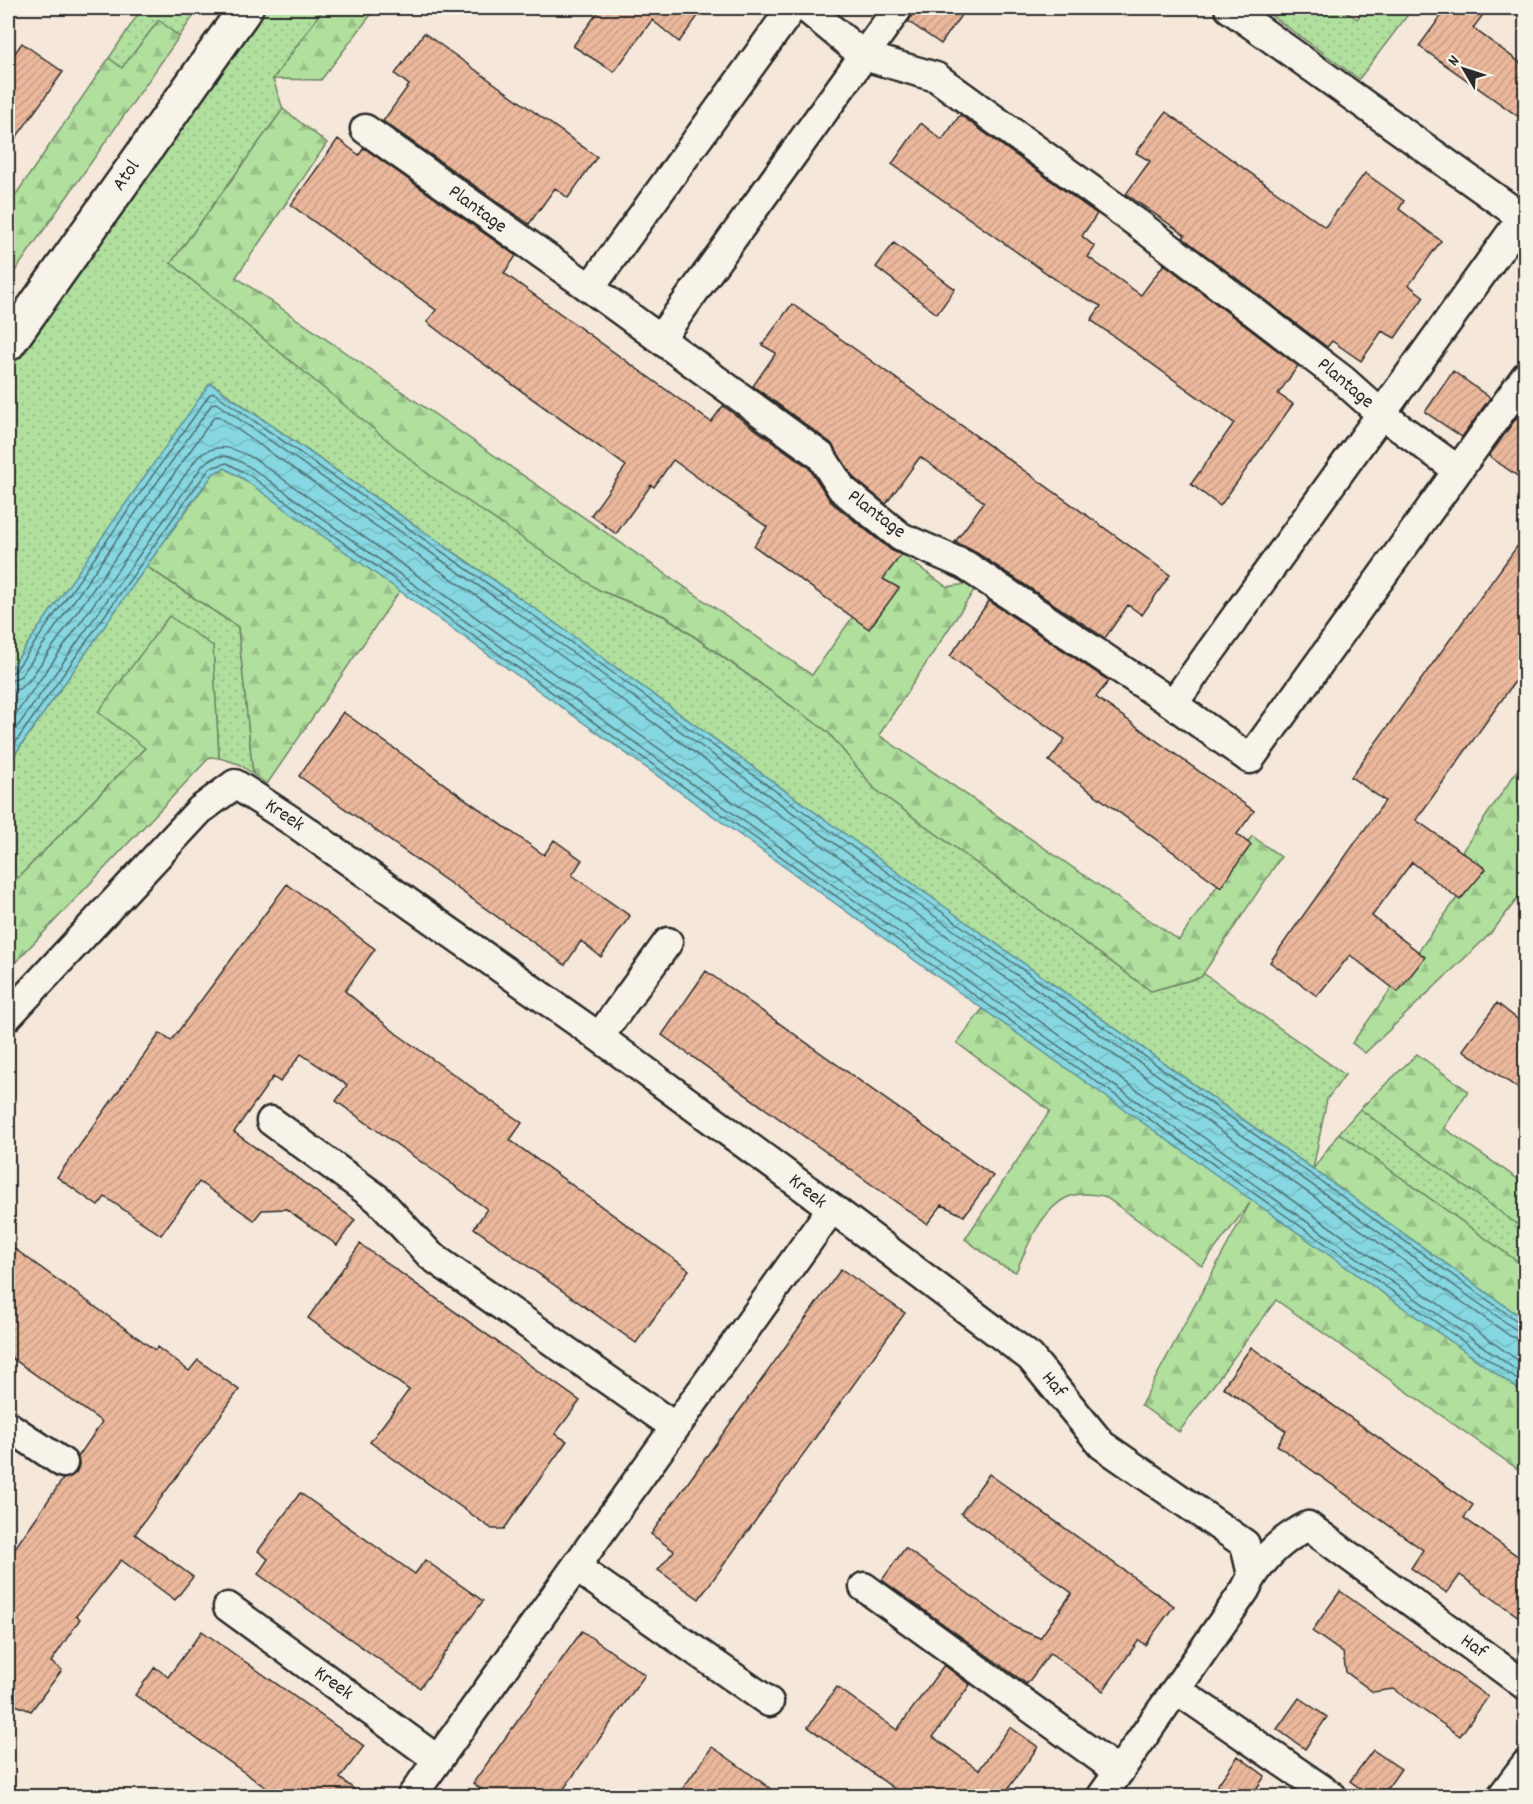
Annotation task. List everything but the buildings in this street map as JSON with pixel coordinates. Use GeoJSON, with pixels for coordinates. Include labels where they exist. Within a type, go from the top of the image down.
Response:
{"type":"FeatureCollection","features":[{"type":"Feature","properties":{"kind":"street","name":"Atol"},"geometry":{"type":"LineString","coordinates":[[8,344],[246,8]]}},
{"type":"Feature","properties":{"kind":"street"},"geometry":{"type":"LineString","coordinates":[[590,288],[792,8]]}},
{"type":"Feature","properties":{"kind":"street","name":"Plantage"},"geometry":{"type":"LineString","coordinates":[[806,8],[864,56],[936,77],[1146,230],[1343,380],[1381,414],[1458,470]]}},
{"type":"Feature","properties":{"kind":"street"},"geometry":{"type":"LineString","coordinates":[[660,339],[898,8]]}},
{"type":"Feature","properties":{"kind":"street","name":"Plantage"},"geometry":{"type":"LineString","coordinates":[[1173,704],[1524,219],[1229,8]]}},
{"type":"Feature","properties":{"kind":"street","name":"Plantage"},"geometry":{"type":"LineString","coordinates":[[365,129],[590,288],[821,456],[842,489],[902,537],[965,565],[1173,704],[1250,759],[1526,376]]}},
{"type":"Feature","properties":{"kind":"street","name":"Kreek"},"geometry":{"type":"LineString","coordinates":[[8,1016],[200,810],[235,784],[295,823],[599,1037],[832,1208],[412,1797]]}},
{"type":"Feature","properties":{"kind":"street"},"geometry":{"type":"LineString","coordinates":[[599,1037],[668,942]]}},
{"type":"Feature","properties":{"kind":"street"},"geometry":{"type":"LineString","coordinates":[[271,1121],[378,1199],[431,1256],[675,1427]]}},
{"type":"Feature","properties":{"kind":"street","name":"Haf"},"geometry":{"type":"LineString","coordinates":[[832,1208],[1030,1357],[1102,1445],[1245,1544],[1252,1575]]}},
{"type":"Feature","properties":{"kind":"street"},"geometry":{"type":"LineString","coordinates":[[8,1426],[63,1463]]}},
{"type":"Feature","properties":{"kind":"street","name":"Haf"},"geometry":{"type":"LineString","coordinates":[[1102,1797],[1245,1590],[1252,1575],[1285,1538],[1308,1526],[1526,1686]]}},
{"type":"Feature","properties":{"kind":"street"},"geometry":{"type":"LineString","coordinates":[[577,1568],[769,1702]]}},
{"type":"Feature","properties":{"kind":"street"},"geometry":{"type":"LineString","coordinates":[[864,1587],[1119,1772]]}},
{"type":"Feature","properties":{"kind":"street","name":"Kreek"},"geometry":{"type":"LineString","coordinates":[[228,1607],[438,1760]]}},
{"type":"Feature","properties":{"kind":"street"},"geometry":{"type":"LineString","coordinates":[[1177,1690],[1332,1797]]}},
{"type":"Feature","properties":{"kind":"street"},"geometry":{"type":"LineString","coordinates":[[1502,1797],[1526,1764]]}},
{"type":"Feature","properties":{"kind":"green space"},"geometry":{"type":"Polygon","coordinates":[[[142,8],[199,8],[179,37],[158,21],[122,69],[109,58],[142,8]]]}},
{"type":"Feature","properties":{"kind":"green space"},"geometry":{"type":"Polygon","coordinates":[[[263,8],[324,8],[273,79],[283,109],[171,263],[599,590],[666,617],[828,732],[875,789],[1151,991],[1201,977],[1203,973],[1345,1075],[1327,1099],[1313,1169],[967,923],[544,615],[211,383],[8,672],[8,369],[263,8]]]}},
{"type":"Feature","properties":{"kind":"green space"},"geometry":{"type":"Polygon","coordinates":[[[324,8],[376,8],[321,80],[273,79],[324,8]]]}},
{"type":"Feature","properties":{"kind":"green space"},"geometry":{"type":"Polygon","coordinates":[[[1261,8],[1341,8],[1357,19],[1365,8],[1413,8],[1359,79],[1261,8]]]}},
{"type":"Feature","properties":{"kind":"green space"},"geometry":{"type":"Polygon","coordinates":[[[159,20],[179,37],[8,281],[8,206],[109,58],[122,68],[159,20]]]}},
{"type":"Feature","properties":{"kind":"green space"},"geometry":{"type":"Polygon","coordinates":[[[283,109],[327,143],[236,277],[812,675],[898,552],[947,587],[972,583],[977,586],[879,735],[1179,940],[1252,836],[1281,857],[1201,977],[1151,991],[875,789],[828,732],[667,617],[599,590],[432,477],[171,263],[283,109]]]}},
{"type":"Feature","properties":{"kind":"green space"},"geometry":{"type":"Polygon","coordinates":[[[225,468],[401,589],[267,784],[253,774],[238,627],[146,566],[214,473],[225,468]]]}},
{"type":"Feature","properties":{"kind":"green space"},"geometry":{"type":"Polygon","coordinates":[[[146,566],[238,627],[253,774],[239,764],[219,758],[213,647],[145,748],[8,888],[8,764],[146,566]]]}},
{"type":"Feature","properties":{"kind":"green space"},"geometry":{"type":"Polygon","coordinates":[[[169,616],[213,646],[219,758],[210,757],[8,970],[8,888],[145,748],[98,712],[169,616]]]}},
{"type":"Feature","properties":{"kind":"green space"},"geometry":{"type":"Polygon","coordinates":[[[1525,759],[1525,889],[1491,933],[1365,1053],[1352,1043],[1478,869],[1461,853],[1525,759]]]}},
{"type":"Feature","properties":{"kind":"green space"},"geometry":{"type":"Polygon","coordinates":[[[983,1008],[1525,1394],[1525,1474],[1276,1300],[1179,1432],[1141,1405],[1250,1203],[1202,1266],[1104,1196],[1075,1195],[1057,1204],[1042,1221],[1016,1272],[1000,1265],[965,1239],[1050,1111],[957,1043],[983,1008]]]}},
{"type":"Feature","properties":{"kind":"green space"},"geometry":{"type":"Polygon","coordinates":[[[1417,1054],[1468,1091],[1444,1128],[1525,1184],[1525,1230],[1360,1109],[1417,1054]]]}},
{"type":"Feature","properties":{"kind":"green space"},"geometry":{"type":"Polygon","coordinates":[[[1360,1109],[1525,1230],[1525,1267],[1339,1133],[1360,1109]]]}},
{"type":"Feature","properties":{"kind":"green space"},"geometry":{"type":"Polygon","coordinates":[[[1339,1133],[1525,1267],[1525,1320],[1313,1169],[1339,1133]]]}},
{"type":"Feature","properties":{"kind":"water"},"geometry":{"type":"Polygon","coordinates":[[[210,383],[544,615],[967,923],[1525,1320],[1525,1394],[949,985],[245,480],[225,468],[214,473],[191,503],[8,764],[8,672],[210,383]]]}}]}
